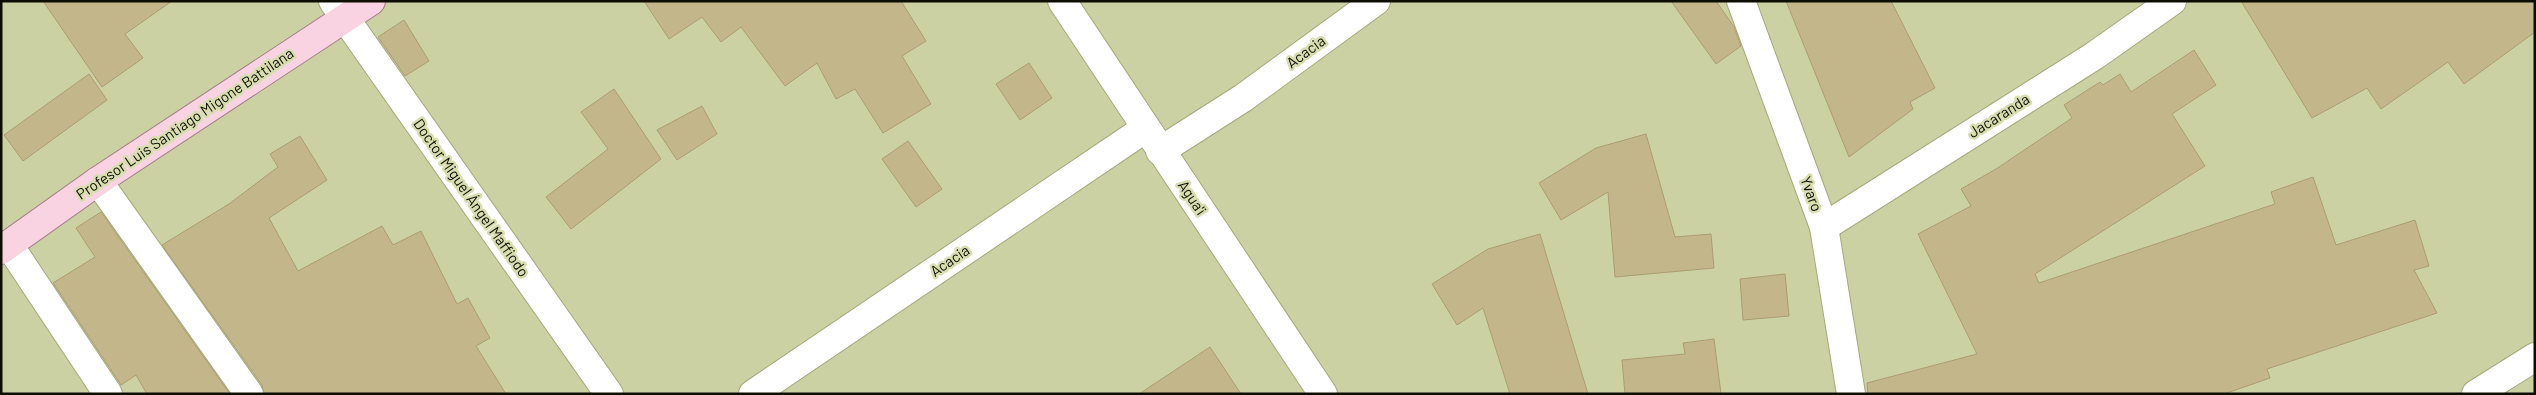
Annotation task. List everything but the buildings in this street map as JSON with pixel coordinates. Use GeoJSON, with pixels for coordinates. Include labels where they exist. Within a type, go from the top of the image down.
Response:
{"type":"FeatureCollection","features":[{"type":"Feature","properties":{"kind":"main road","name":"Profesor Luis Santiago Migone Battilana"},"geometry":{"type":"LineString","coordinates":[[5,247],[339,10],[371,1]]}},
{"type":"Feature","properties":{"kind":"street","name":"Agua'i"},"geometry":{"type":"LineString","coordinates":[[1062,1],[1323,394]]}},
{"type":"Feature","properties":{"kind":"street","name":"Acacia"},"geometry":{"type":"LineString","coordinates":[[1160,151],[1243,98],[1376,1]]}},
{"type":"Feature","properties":{"kind":"street","name":"Yvaro"},"geometry":{"type":"LineString","coordinates":[[1741,1],[1824,227],[1851,394]]}},
{"type":"Feature","properties":{"kind":"street","name":"Jacaranda"},"geometry":{"type":"LineString","coordinates":[[1824,227],[2094,56],[2172,1]]}},
{"type":"Feature","properties":{"kind":"street","name":"Doctor Miguel Ángel Maffiodo"},"geometry":{"type":"LineString","coordinates":[[339,10],[609,394]]}},
{"type":"Feature","properties":{"kind":"street","name":"Acacia"},"geometry":{"type":"LineString","coordinates":[[753,394],[1146,128]]}},
{"type":"Feature","properties":{"kind":"street"},"geometry":{"type":"LineString","coordinates":[[98,181],[249,394]]}},
{"type":"Feature","properties":{"kind":"street"},"geometry":{"type":"LineString","coordinates":[[5,247],[108,394]]}},
{"type":"Feature","properties":{"kind":"street"},"geometry":{"type":"LineString","coordinates":[[2476,394],[2535,357]]}}]}
